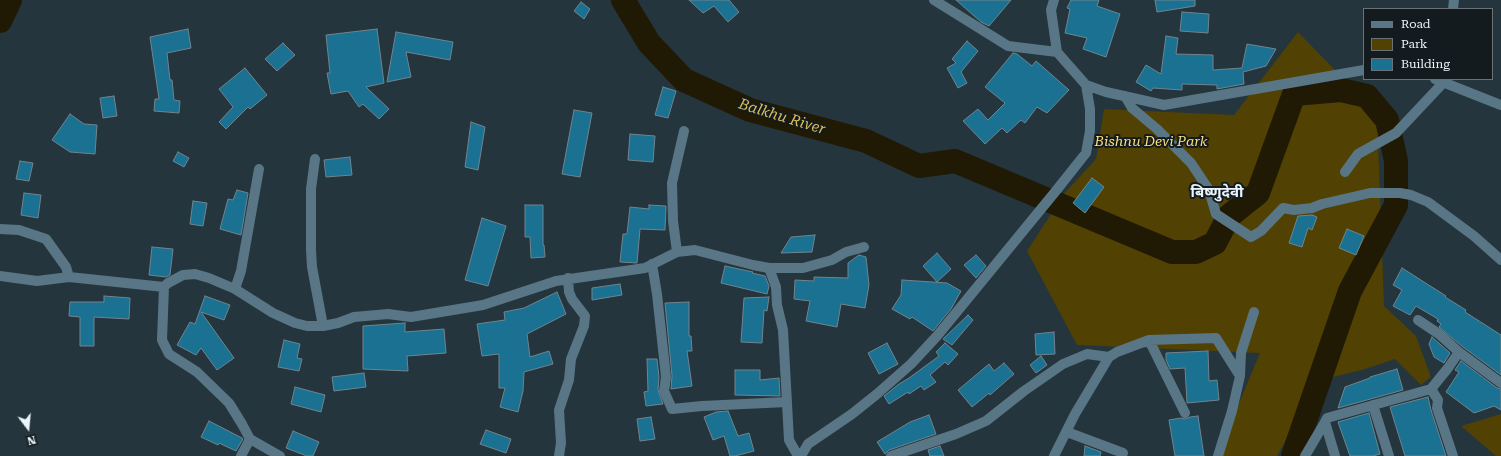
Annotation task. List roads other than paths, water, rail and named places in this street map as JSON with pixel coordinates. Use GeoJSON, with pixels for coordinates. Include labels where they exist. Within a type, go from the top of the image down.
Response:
{"type":"FeatureCollection","features":[{"type":"Feature","properties":{"kind":"street"},"geometry":{"type":"LineString","coordinates":[[934,0],[1008,46],[1057,52]]}},
{"type":"Feature","properties":{"kind":"street"},"geometry":{"type":"LineString","coordinates":[[1054,0],[1051,10],[1057,52],[1086,85],[1106,92],[1164,105],[1363,70]]}},
{"type":"Feature","properties":{"kind":"street"},"geometry":{"type":"LineString","coordinates":[[1345,172],[1358,154],[1396,133],[1441,80],[1501,105]]}},
{"type":"Feature","properties":{"kind":"street"},"geometry":{"type":"LineString","coordinates":[[769,268],[776,287],[777,305],[783,330],[789,440],[800,456],[808,444],[852,414],[911,364],[937,336],[1086,152],[1090,132],[1090,109],[1086,85]]}},
{"type":"Feature","properties":{"kind":"street"},"geometry":{"type":"LineString","coordinates":[[1125,96],[1132,108],[1191,163],[1209,190],[1216,214],[1251,237],[1261,231],[1283,208],[1294,210],[1312,208],[1322,204],[1370,193],[1400,193],[1411,195],[1428,202],[1474,236],[1501,260]]}},
{"type":"Feature","properties":{"kind":"street"},"geometry":{"type":"LineString","coordinates":[[677,252],[673,221],[672,183],[684,131]]}},
{"type":"Feature","properties":{"kind":"street"},"geometry":{"type":"LineString","coordinates":[[314,159],[311,189],[311,250],[312,267],[323,326]]}},
{"type":"Feature","properties":{"kind":"street"},"geometry":{"type":"LineString","coordinates":[[235,289],[242,271],[259,169]]}},
{"type":"Feature","properties":{"kind":"street"},"geometry":{"type":"LineString","coordinates":[[0,229],[19,230],[46,239],[66,267],[69,277]]}},
{"type":"Feature","properties":{"kind":"street"},"geometry":{"type":"LineString","coordinates":[[280,456],[250,439],[242,424],[224,398],[197,372],[170,354],[162,340],[164,287],[168,283],[183,275],[195,274],[210,278],[235,289],[273,313],[295,323],[307,326],[323,326],[338,323],[354,317],[388,314],[411,317],[482,305],[568,278],[645,268],[677,252],[695,250],[769,268],[804,268],[832,260],[846,252],[864,247]]}},
{"type":"Feature","properties":{"kind":"street"},"geometry":{"type":"LineString","coordinates":[[652,264],[657,294],[666,377],[664,390],[672,409],[787,402]]}},
{"type":"Feature","properties":{"kind":"street"},"geometry":{"type":"LineString","coordinates":[[0,276],[37,281],[69,277],[164,287]]}},
{"type":"Feature","properties":{"kind":"street"},"geometry":{"type":"LineString","coordinates":[[559,456],[561,443],[559,410],[569,380],[570,359],[584,326],[585,316],[572,299],[569,292],[568,278]]}},
{"type":"Feature","properties":{"kind":"street"},"geometry":{"type":"LineString","coordinates":[[1218,456],[1232,411],[1240,376],[1241,353],[1254,312]]}},
{"type":"Feature","properties":{"kind":"street"},"geometry":{"type":"LineString","coordinates":[[1418,320],[1501,383]]}},
{"type":"Feature","properties":{"kind":"street"},"geometry":{"type":"LineString","coordinates":[[1054,456],[1075,414],[1109,357],[1116,352],[1149,340],[1216,338],[1240,376]]}},
{"type":"Feature","properties":{"kind":"street"},"geometry":{"type":"LineString","coordinates":[[1149,340],[1185,413]]}},
{"type":"Feature","properties":{"kind":"street"},"geometry":{"type":"LineString","coordinates":[[1305,456],[1327,418],[1431,389],[1459,352]]}},
{"type":"Feature","properties":{"kind":"street"},"geometry":{"type":"LineString","coordinates":[[891,456],[903,453],[986,421],[1024,391],[1063,364],[1087,354],[1109,357]]}},
{"type":"Feature","properties":{"kind":"street"},"geometry":{"type":"LineString","coordinates":[[1431,389],[1438,400],[1436,408],[1453,456]]}},
{"type":"Feature","properties":{"kind":"street"},"geometry":{"type":"LineString","coordinates":[[1373,405],[1388,456]]}},
{"type":"Feature","properties":{"kind":"street"},"geometry":{"type":"LineString","coordinates":[[1325,422],[1335,456]]}},
{"type":"Feature","properties":{"kind":"street"},"geometry":{"type":"LineString","coordinates":[[1067,432],[1123,453]]}},
{"type":"Feature","properties":{"kind":"street"},"geometry":{"type":"LineString","coordinates":[[241,456],[250,439]]}},
{"type":"Feature","properties":{"kind":"waterway","name":"Balkhu River"},"geometry":{"type":"LineString","coordinates":[[0,21],[10,0]]}},
{"type":"Feature","properties":{"kind":"waterway"},"geometry":{"type":"LineString","coordinates":[[623,0],[649,43],[684,80],[750,110],[866,141],[919,166],[955,161],[1172,252],[1196,252],[1215,243],[1229,216],[1258,193],[1294,94],[1341,90],[1367,96],[1387,120],[1396,161],[1396,205],[1350,291],[1293,456]]}},
{"type":"Feature","properties":{"kind":"district","name":"बिष्णुदेवी"},"geometry":{"type":"Point","coordinates":[1217,193]}},
{"type":"Feature","properties":{"kind":"park label","name":"Bishnu Devi Park"},"geometry":{"type":"Point","coordinates":[1151,142]}}]}
